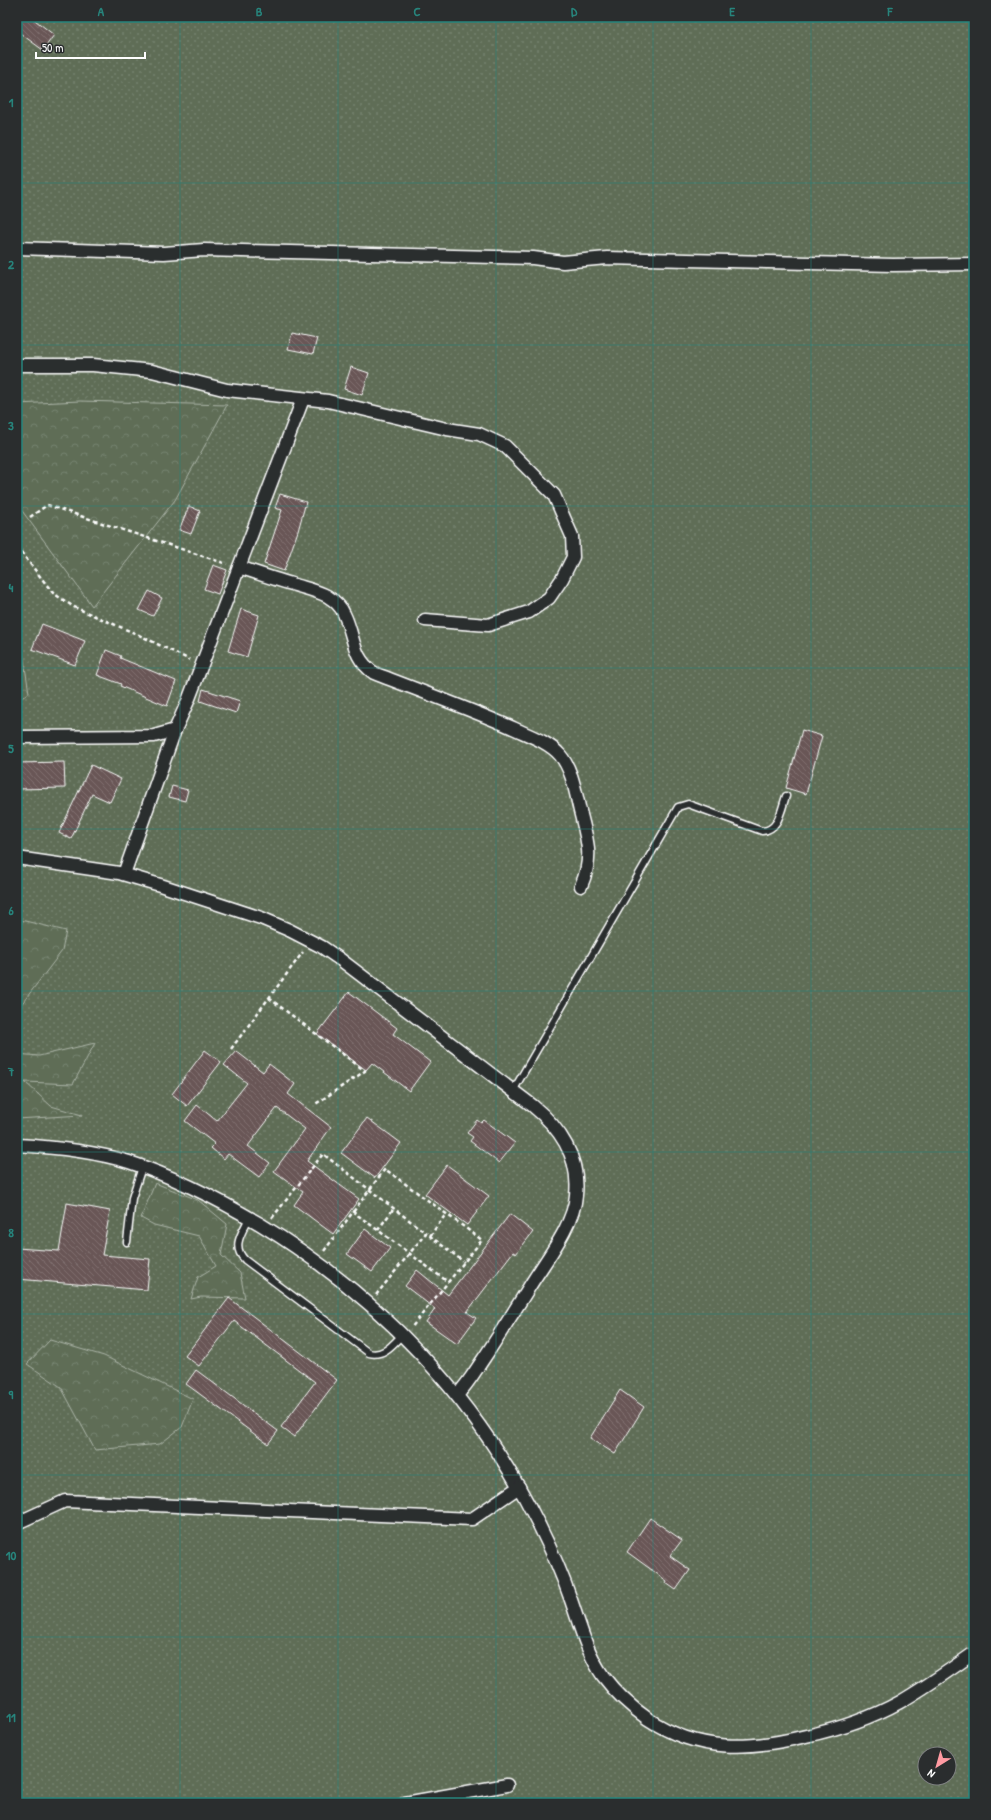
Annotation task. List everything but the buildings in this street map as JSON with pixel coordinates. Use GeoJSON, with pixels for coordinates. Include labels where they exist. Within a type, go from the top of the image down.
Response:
{"type":"FeatureCollection","features":[{"type":"Feature","properties":{"kind":"street"},"geometry":{"type":"LineString","coordinates":[[17,248],[164,253],[204,250],[510,257],[563,262],[607,258],[893,265],[974,264]]}},
{"type":"Feature","properties":{"kind":"street"},"geometry":{"type":"LineString","coordinates":[[17,365],[93,365],[152,371],[227,390],[303,399],[328,400],[447,429],[479,434],[505,446],[554,495],[572,536],[573,557],[562,579],[549,598],[529,612],[488,625],[425,620]]}},
{"type":"Feature","properties":{"kind":"street"},"geometry":{"type":"LineString","coordinates":[[124,874],[175,730],[303,399]]}},
{"type":"Feature","properties":{"kind":"street"},"geometry":{"type":"LineString","coordinates":[[239,567],[315,591],[335,602],[344,614],[350,627],[354,649],[363,664],[374,673],[479,713],[524,733],[557,752],[563,758],[569,773],[587,835],[589,862],[581,886]]}},
{"type":"Feature","properties":{"kind":"street"},"geometry":{"type":"LineString","coordinates":[[17,737],[154,736],[175,730]]}},
{"type":"Feature","properties":{"kind":"street"},"geometry":{"type":"LineString","coordinates":[[17,858],[124,874],[261,918],[311,941],[341,960],[545,1115],[563,1137],[568,1146],[575,1171],[576,1195],[573,1209],[561,1236],[498,1338],[464,1387],[456,1395]]}},
{"type":"Feature","properties":{"kind":"street"},"geometry":{"type":"LineString","coordinates":[[17,1145],[50,1147],[102,1155],[142,1167],[200,1191],[265,1227],[316,1261],[370,1303],[404,1335],[456,1395],[501,1455],[519,1486],[558,1564],[589,1650],[603,1676],[618,1694],[649,1720],[683,1737],[707,1744],[749,1747],[790,1740],[840,1727],[899,1702],[974,1653]]}},
{"type":"Feature","properties":{"kind":"street"},"geometry":{"type":"LineString","coordinates":[[17,1523],[65,1501],[472,1519],[519,1486]]}},
{"type":"Feature","properties":{"kind":"street"},"geometry":{"type":"LineString","coordinates":[[405,1803],[507,1785]]}},
{"type":"Feature","properties":{"kind":"lane"},"geometry":{"type":"LineString","coordinates":[[513,1091],[678,807],[688,804],[762,831],[769,830],[776,825],[786,796]]}},
{"type":"Feature","properties":{"kind":"lane"},"geometry":{"type":"LineString","coordinates":[[127,1242],[132,1198],[142,1167]]}},
{"type":"Feature","properties":{"kind":"lane"},"geometry":{"type":"LineString","coordinates":[[249,1218],[237,1243],[240,1255],[245,1260],[369,1353],[376,1355],[383,1353],[404,1335]]}},
{"type":"Feature","properties":{"kind":"path"},"geometry":{"type":"LineString","coordinates":[[30,517],[47,505],[239,567]]}},
{"type":"Feature","properties":{"kind":"path"},"geometry":{"type":"LineString","coordinates":[[22,552],[53,593],[74,607],[139,635],[201,665]]}},
{"type":"Feature","properties":{"kind":"path"},"geometry":{"type":"LineString","coordinates":[[231,1049],[311,941]]}},
{"type":"Feature","properties":{"kind":"path"},"geometry":{"type":"LineString","coordinates":[[269,998],[366,1071],[314,1105]]}},
{"type":"Feature","properties":{"kind":"path"},"geometry":{"type":"LineString","coordinates":[[265,1227],[323,1154],[464,1262]]}},
{"type":"Feature","properties":{"kind":"path"},"geometry":{"type":"LineString","coordinates":[[316,1261],[385,1169],[482,1240],[404,1335]]}},
{"type":"Feature","properties":{"kind":"path"},"geometry":{"type":"LineString","coordinates":[[378,1230],[394,1208]]}},
{"type":"Feature","properties":{"kind":"path"},"geometry":{"type":"LineString","coordinates":[[352,1212],[448,1282]]}},
{"type":"Feature","properties":{"kind":"path"},"geometry":{"type":"LineString","coordinates":[[430,1236],[446,1214]]}},
{"type":"Feature","properties":{"kind":"path"},"geometry":{"type":"LineString","coordinates":[[370,1303],[426,1232]]}},
{"type":"Feature","properties":{"kind":"green space"},"geometry":{"type":"Polygon","coordinates":[[[17,17],[974,17],[974,1803],[17,1803],[17,17]]]}},
{"type":"Feature","properties":{"kind":"green space"},"geometry":{"type":"Polygon","coordinates":[[[80,401],[227,405],[175,500],[92,606],[17,504],[17,404],[80,401]]]}},
{"type":"Feature","properties":{"kind":"green space"},"geometry":{"type":"Polygon","coordinates":[[[17,614],[29,693],[17,701],[17,614]]]}},
{"type":"Feature","properties":{"kind":"green space"},"geometry":{"type":"Polygon","coordinates":[[[21,920],[66,931],[62,951],[17,1010],[17,924],[21,920]]]}},
{"type":"Feature","properties":{"kind":"green space"},"geometry":{"type":"Polygon","coordinates":[[[95,1043],[73,1084],[25,1082],[51,1106],[82,1115],[17,1119],[17,1054],[39,1056],[95,1043]]]}},
{"type":"Feature","properties":{"kind":"green space"},"geometry":{"type":"Polygon","coordinates":[[[155,1183],[198,1200],[227,1224],[221,1255],[240,1273],[245,1298],[201,1297],[191,1299],[198,1277],[216,1266],[199,1236],[154,1225],[141,1218],[155,1183]]]}},
{"type":"Feature","properties":{"kind":"green space"},"geometry":{"type":"Polygon","coordinates":[[[50,1340],[104,1356],[193,1399],[182,1427],[160,1444],[95,1450],[61,1387],[27,1364],[50,1340]]]}}]}
